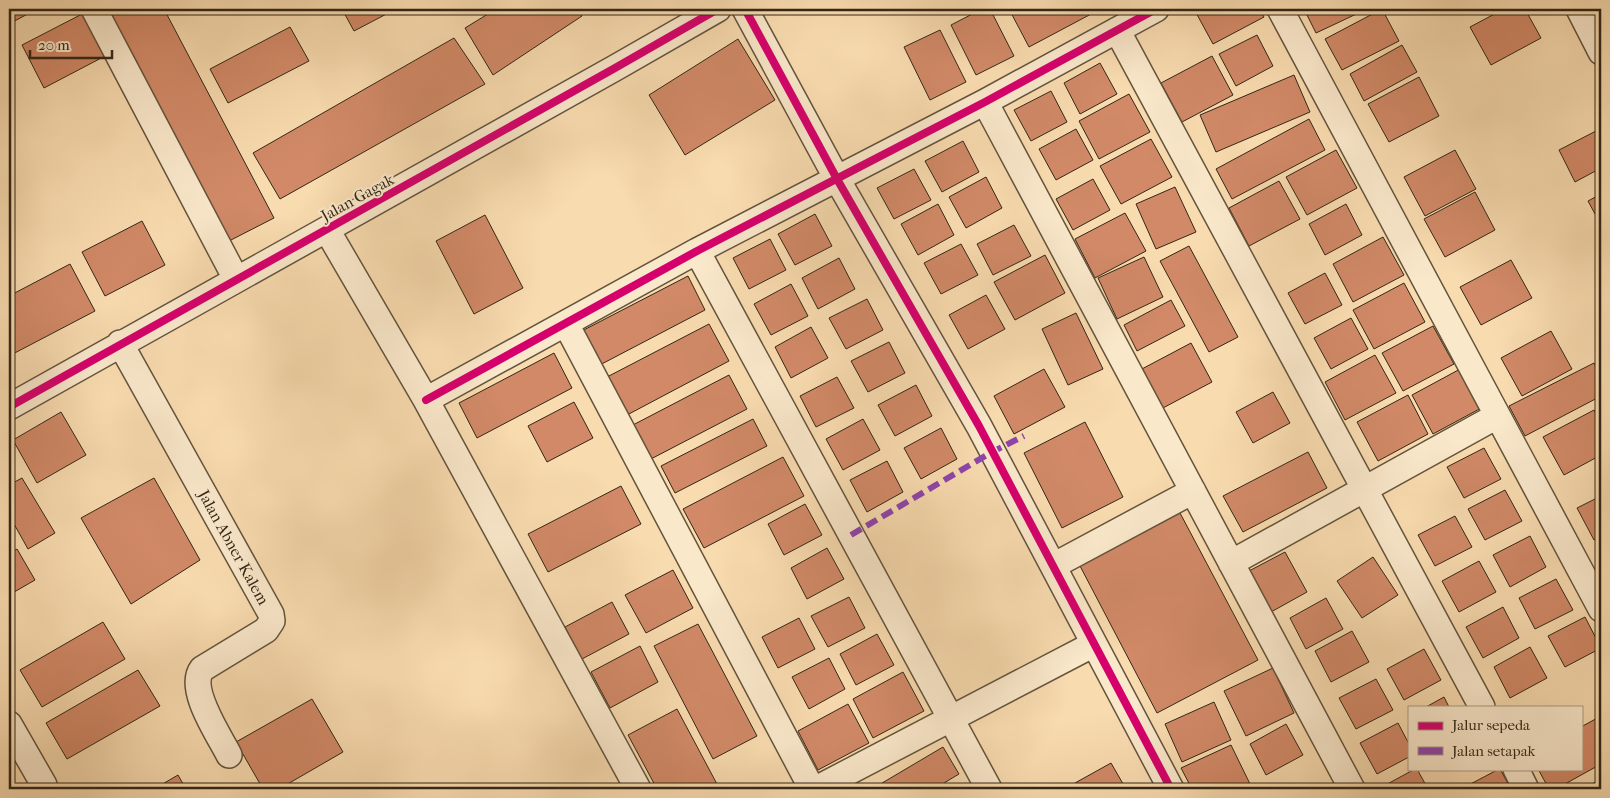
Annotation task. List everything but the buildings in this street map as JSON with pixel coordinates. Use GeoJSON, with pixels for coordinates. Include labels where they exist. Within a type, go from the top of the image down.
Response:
{"type":"FeatureCollection","features":[{"type":"Feature","properties":{"kind":"street"},"geometry":{"type":"LineString","coordinates":[[94,9],[236,279]]}},
{"type":"Feature","properties":{"kind":"street","name":"Jalan Gagak"},"geometry":{"type":"LineString","coordinates":[[9,407],[718,9]]}},
{"type":"Feature","properties":{"kind":"street"},"geometry":{"type":"LineString","coordinates":[[745,9],[837,179],[979,426],[1171,789]]}},
{"type":"Feature","properties":{"kind":"street"},"geometry":{"type":"LineString","coordinates":[[426,400],[697,252],[985,102],[1156,9]]}},
{"type":"Feature","properties":{"kind":"street"},"geometry":{"type":"LineString","coordinates":[[1280,9],[1601,610]]}},
{"type":"Feature","properties":{"kind":"street"},"geometry":{"type":"LineString","coordinates":[[1579,9],[1601,52]]}},
{"type":"Feature","properties":{"kind":"street"},"geometry":{"type":"LineString","coordinates":[[1117,30],[1481,706]]}},
{"type":"Feature","properties":{"kind":"street"},"geometry":{"type":"LineString","coordinates":[[985,102],[1352,789]]}},
{"type":"Feature","properties":{"kind":"street"},"geometry":{"type":"LineString","coordinates":[[327,230],[426,400],[638,789]]}},
{"type":"Feature","properties":{"kind":"street"},"geometry":{"type":"LineString","coordinates":[[697,252],[989,789]]}},
{"type":"Feature","properties":{"kind":"street"},"geometry":{"type":"LineString","coordinates":[[566,324],[812,789]]}},
{"type":"Feature","properties":{"kind":"street","name":"Jalan Abner Kalem"},"geometry":{"type":"LineString","coordinates":[[120,343],[271,614],[272,621],[266,630],[202,669],[198,674],[197,684],[200,696],[229,755]]}},
{"type":"Feature","properties":{"kind":"street"},"geometry":{"type":"LineString","coordinates":[[1231,563],[1497,416]]}},
{"type":"Feature","properties":{"kind":"street"},"geometry":{"type":"LineString","coordinates":[[1053,566],[1193,492]]}},
{"type":"Feature","properties":{"kind":"street"},"geometry":{"type":"LineString","coordinates":[[816,789],[1094,644]]}},
{"type":"Feature","properties":{"kind":"street"},"geometry":{"type":"LineString","coordinates":[[9,724],[44,785]]}},
{"type":"Feature","properties":{"kind":"street"},"geometry":{"type":"LineString","coordinates":[[1516,770],[1526,789]]}},
{"type":"Feature","properties":{"kind":"marked path"},"geometry":{"type":"LineString","coordinates":[[851,535],[992,452],[1024,436]]}},
{"type":"Feature","properties":{"kind":"cycle path"},"geometry":{"type":"LineString","coordinates":[[9,407],[718,9]]}},
{"type":"Feature","properties":{"kind":"cycle path"},"geometry":{"type":"LineString","coordinates":[[745,9],[837,179],[979,426],[1171,789]]}},
{"type":"Feature","properties":{"kind":"cycle path"},"geometry":{"type":"LineString","coordinates":[[426,400],[697,251],[985,102],[1156,9]]}}]}
